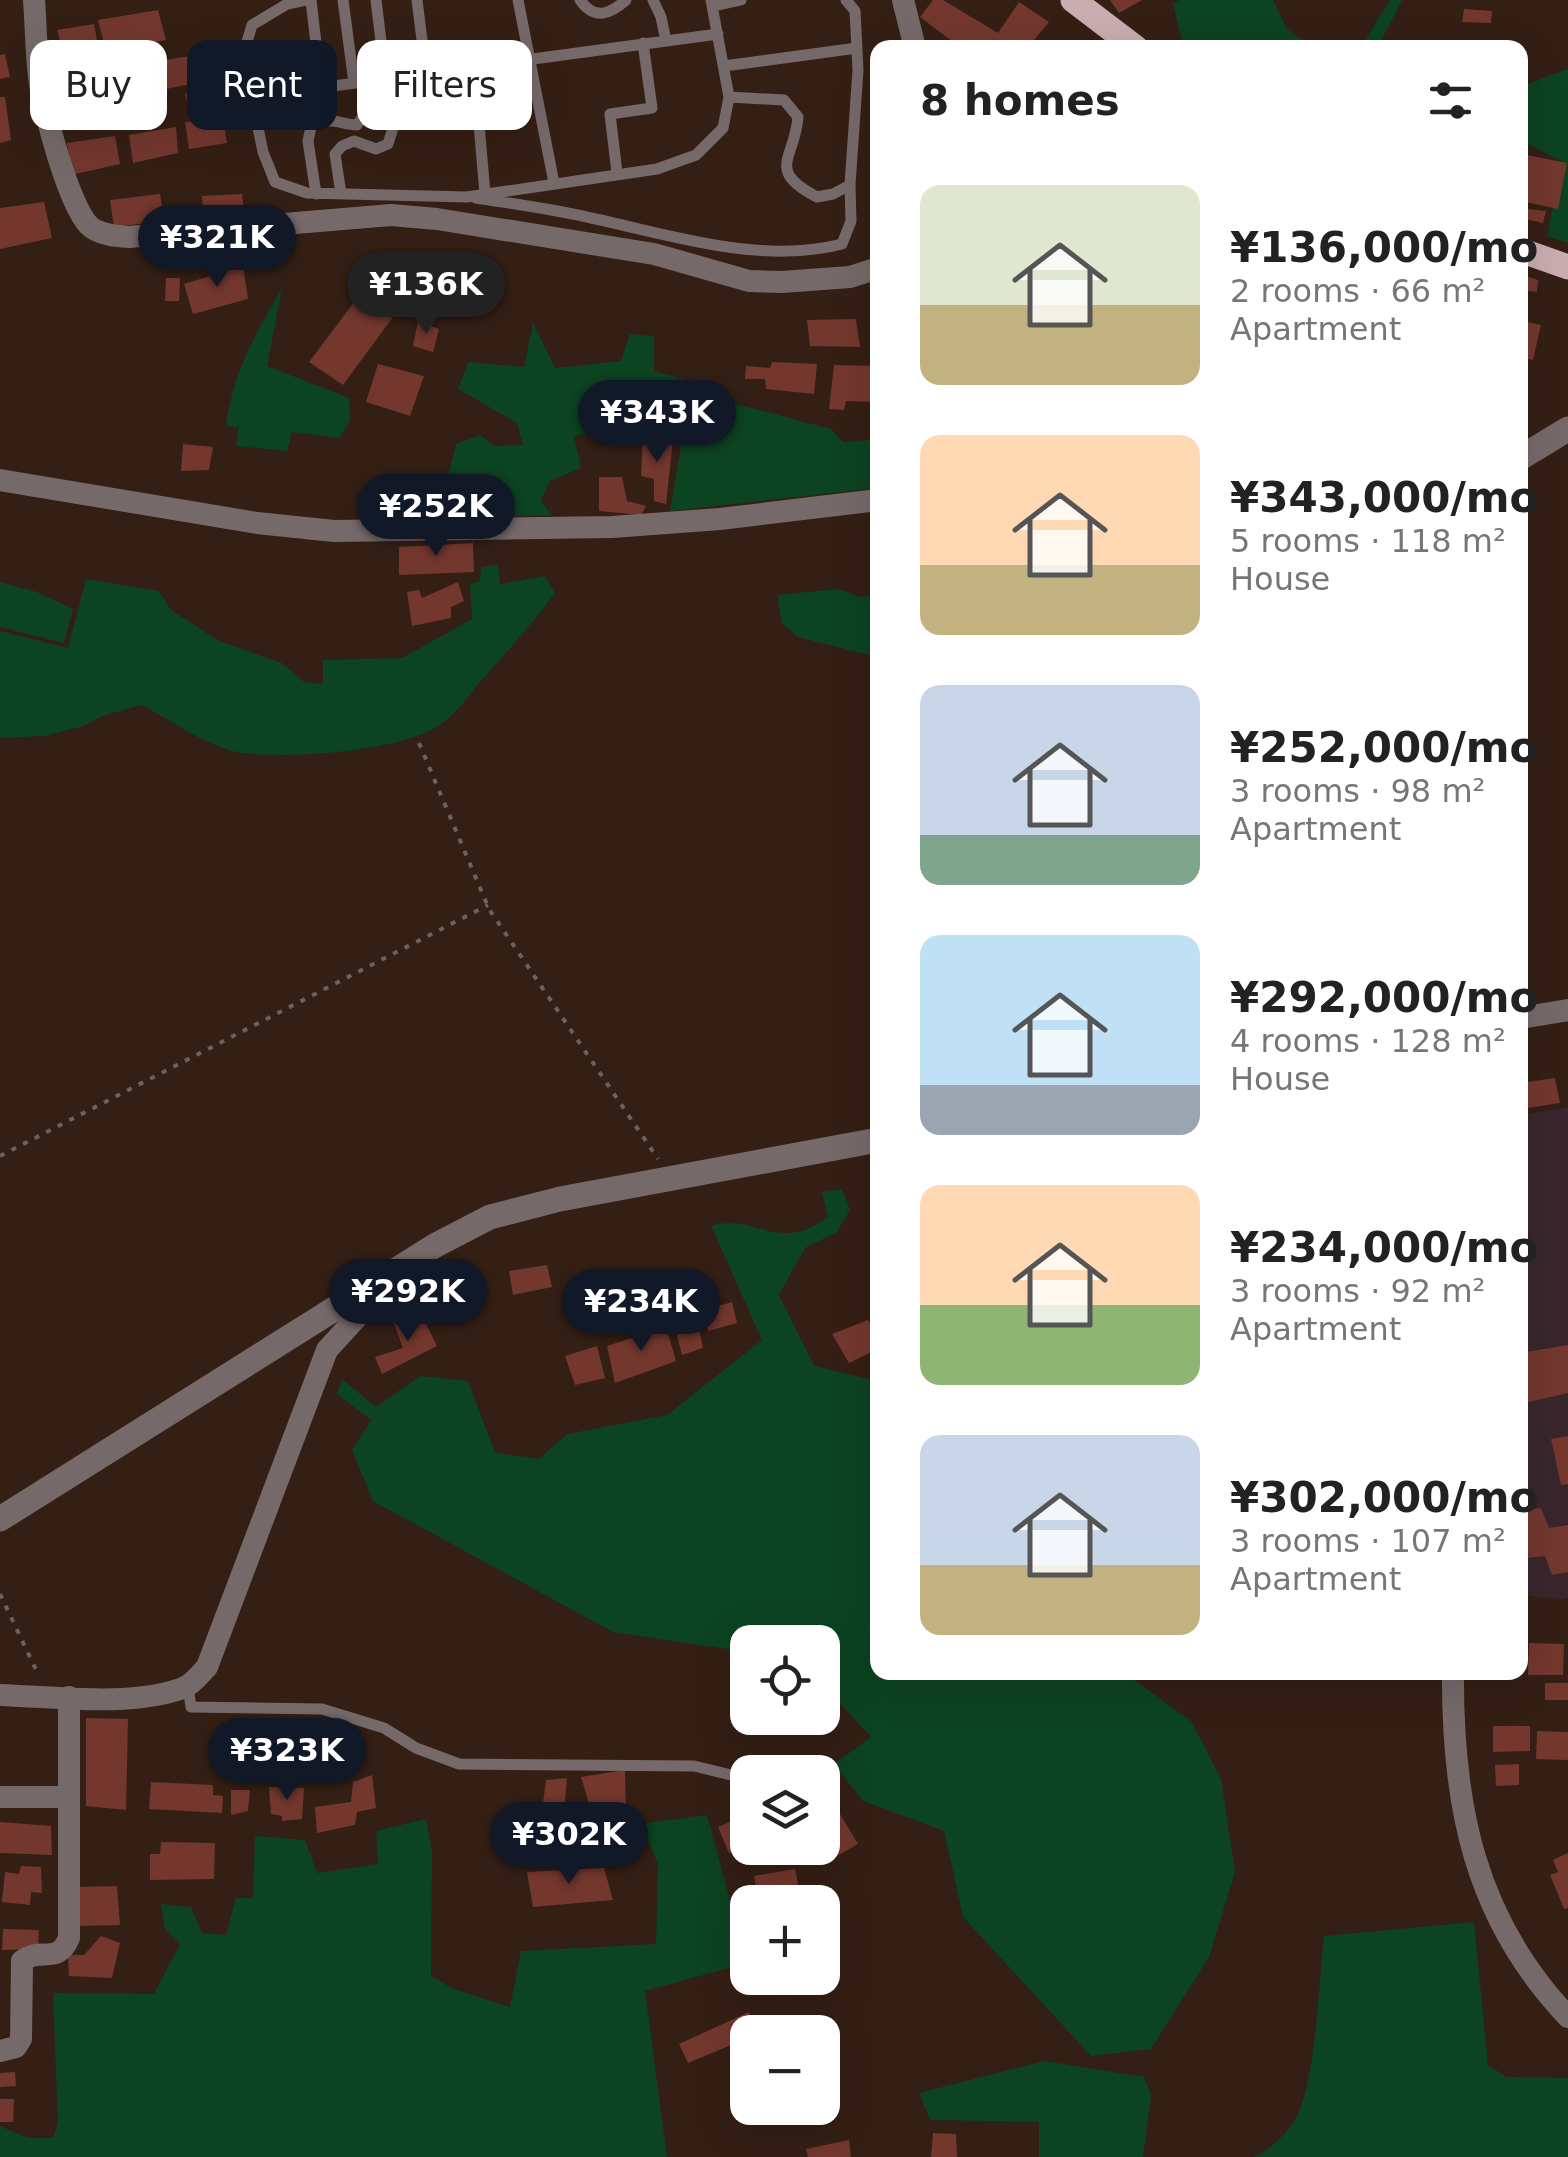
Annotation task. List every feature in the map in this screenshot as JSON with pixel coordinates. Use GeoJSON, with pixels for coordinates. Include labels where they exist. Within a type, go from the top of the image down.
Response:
{"type":"FeatureCollection","features":[{"type":"Feature","properties":{"kind":"main road"},"geometry":{"type":"LineString","coordinates":[[1074,0],[1126,40]]}},
{"type":"Feature","properties":{"kind":"main road"},"geometry":{"type":"LineString","coordinates":[[1528,253],[1568,267]]}},
{"type":"Feature","properties":{"kind":"street"},"geometry":{"type":"LineString","coordinates":[[34,0],[39,80],[64,174],[82,219],[93,229],[111,236],[391,215],[654,254],[749,281],[850,277],[870,271]]}},
{"type":"Feature","properties":{"kind":"street"},"geometry":{"type":"LineString","coordinates":[[903,0],[914,40]]}},
{"type":"Feature","properties":{"kind":"street"},"geometry":{"type":"LineString","coordinates":[[1528,453],[1568,429]]}},
{"type":"Feature","properties":{"kind":"street"},"geometry":{"type":"LineString","coordinates":[[0,480],[257,524],[334,531],[612,527],[870,501]]}},
{"type":"Feature","properties":{"kind":"street"},"geometry":{"type":"LineString","coordinates":[[1528,1017],[1568,1010]]}},
{"type":"Feature","properties":{"kind":"street"},"geometry":{"type":"LineString","coordinates":[[0,1519],[436,1245],[490,1218],[560,1199],[870,1142]]}},
{"type":"Feature","properties":{"kind":"street"},"geometry":{"type":"LineString","coordinates":[[0,1695],[152,1695],[188,1686],[207,1667],[327,1350],[368,1304],[436,1245]]}},
{"type":"Feature","properties":{"kind":"street"},"geometry":{"type":"LineString","coordinates":[[1453,1680],[1457,1784],[1474,1858],[1496,1913],[1524,1963],[1568,2017]]}},
{"type":"Feature","properties":{"kind":"street"},"geometry":{"type":"LineString","coordinates":[[0,2051],[16,2047],[21,2040],[22,1961],[30,1954],[56,1954],[64,1950],[69,1938],[68,1797],[59,1697]]}},
{"type":"Feature","properties":{"kind":"street"},"geometry":{"type":"LineString","coordinates":[[0,1797],[68,1797]]}},
{"type":"Feature","properties":{"kind":"lane"},"geometry":{"type":"LineString","coordinates":[[247,40],[252,25],[287,4],[308,0],[314,40]]}},
{"type":"Feature","properties":{"kind":"lane"},"geometry":{"type":"LineString","coordinates":[[343,0],[357,72]]}},
{"type":"Feature","properties":{"kind":"lane"},"geometry":{"type":"LineString","coordinates":[[376,0],[381,40]]}},
{"type":"Feature","properties":{"kind":"lane"},"geometry":{"type":"LineString","coordinates":[[417,0],[422,40]]}},
{"type":"Feature","properties":{"kind":"lane"},"geometry":{"type":"LineString","coordinates":[[518,0],[527,40]]}},
{"type":"Feature","properties":{"kind":"lane"},"geometry":{"type":"LineString","coordinates":[[580,0],[597,14],[612,12],[626,0]]}},
{"type":"Feature","properties":{"kind":"lane"},"geometry":{"type":"LineString","coordinates":[[653,0],[666,40]]}},
{"type":"Feature","properties":{"kind":"lane"},"geometry":{"type":"LineString","coordinates":[[467,197],[657,169],[696,155],[722,128],[729,97],[712,3],[740,0]]}},
{"type":"Feature","properties":{"kind":"lane"},"geometry":{"type":"LineString","coordinates":[[259,130],[275,182],[316,194],[467,197],[566,212],[742,248],[818,250],[842,244],[852,220],[850,185],[857,48],[855,11],[846,0]]}},
{"type":"Feature","properties":{"kind":"lane"},"geometry":{"type":"LineString","coordinates":[[532,58],[718,34]]}},
{"type":"Feature","properties":{"kind":"lane"},"geometry":{"type":"LineString","coordinates":[[618,174],[610,114],[652,108],[643,44]]}},
{"type":"Feature","properties":{"kind":"lane"},"geometry":{"type":"LineString","coordinates":[[724,66],[857,48]]}},
{"type":"Feature","properties":{"kind":"lane"},"geometry":{"type":"LineString","coordinates":[[532,63],[554,183]]}},
{"type":"Feature","properties":{"kind":"lane"},"geometry":{"type":"LineString","coordinates":[[729,97],[784,100],[798,117],[797,132],[786,158],[785,172],[791,181],[816,197],[850,185]]}},
{"type":"Feature","properties":{"kind":"lane"},"geometry":{"type":"LineString","coordinates":[[316,194],[308,141],[311,127],[319,120],[357,125]]}},
{"type":"Feature","properties":{"kind":"lane"},"geometry":{"type":"LineString","coordinates":[[341,194],[336,154],[342,146],[354,141],[376,150],[388,144],[392,130]]}},
{"type":"Feature","properties":{"kind":"lane"},"geometry":{"type":"LineString","coordinates":[[480,130],[486,194]]}},
{"type":"Feature","properties":{"kind":"lane"},"geometry":{"type":"LineString","coordinates":[[188,1686],[191,1707],[322,1708],[384,1728],[416,1748],[459,1764],[694,1766],[730,1775]]}},
{"type":"Feature","properties":{"kind":"path"},"geometry":{"type":"LineString","coordinates":[[419,742],[488,905],[672,1179]]}},
{"type":"Feature","properties":{"kind":"path"},"geometry":{"type":"LineString","coordinates":[[0,1156],[488,905]]}},
{"type":"Feature","properties":{"kind":"path"},"geometry":{"type":"LineString","coordinates":[[0,1594],[59,1697]]}},
{"type":"Feature","properties":{"kind":"shaded area"},"geometry":{"type":"Polygon","coordinates":[[[1568,1107],[1568,1598],[1560,1600],[1528,1595],[1528,1114],[1568,1107]]]}},
{"type":"Feature","properties":{"kind":"green space"},"geometry":{"type":"Polygon","coordinates":[[[1273,0],[1287,29],[1303,40],[1181,40],[1173,3],[1273,0]]]}},
{"type":"Feature","properties":{"kind":"green space"},"geometry":{"type":"Polygon","coordinates":[[[1390,0],[1402,0],[1382,40],[1366,40],[1390,0]]]}},
{"type":"Feature","properties":{"kind":"green space"},"geometry":{"type":"Polygon","coordinates":[[[1568,69],[1568,243],[1547,236],[1562,162],[1528,144],[1528,84],[1568,69]]]}},
{"type":"Feature","properties":{"kind":"green space"},"geometry":{"type":"Polygon","coordinates":[[[282,288],[267,366],[349,398],[350,420],[340,438],[292,432],[287,451],[236,446],[239,427],[226,426],[234,387],[246,354],[282,288]]]}},
{"type":"Feature","properties":{"kind":"green space"},"geometry":{"type":"Polygon","coordinates":[[[533,323],[555,368],[621,361],[630,334],[654,336],[654,371],[730,392],[729,402],[831,429],[843,442],[870,440],[870,489],[670,511],[683,435],[635,428],[574,436],[581,468],[550,481],[541,501],[552,515],[447,518],[445,489],[456,444],[480,435],[494,446],[523,445],[517,423],[458,389],[468,362],[524,367],[533,323]]]}},
{"type":"Feature","properties":{"kind":"green space"},"geometry":{"type":"Polygon","coordinates":[[[498,565],[500,584],[545,576],[555,593],[455,712],[428,732],[376,747],[314,754],[258,754],[225,749],[141,705],[44,736],[0,738],[0,631],[68,648],[86,579],[159,591],[171,610],[219,641],[282,663],[304,682],[323,684],[323,660],[402,658],[472,619],[470,584],[480,581],[481,567],[498,565]]]}},
{"type":"Feature","properties":{"kind":"green space"},"geometry":{"type":"Polygon","coordinates":[[[0,582],[37,592],[73,609],[64,643],[0,627],[0,582]]]}},
{"type":"Feature","properties":{"kind":"green space"},"geometry":{"type":"Polygon","coordinates":[[[838,589],[860,597],[870,596],[870,655],[798,637],[782,623],[777,595],[838,589]]]}},
{"type":"Feature","properties":{"kind":"green space"},"geometry":{"type":"Polygon","coordinates":[[[842,1189],[850,1210],[837,1232],[805,1248],[779,1295],[814,1366],[870,1379],[870,1680],[1135,1680],[1191,1721],[1221,1779],[1235,1872],[1209,1957],[1151,2049],[1091,2056],[963,1917],[944,1831],[863,1801],[840,1772],[840,1760],[871,1737],[840,1703],[840,1625],[730,1625],[730,1649],[613,1632],[373,1501],[352,1450],[371,1420],[337,1394],[342,1379],[376,1407],[420,1376],[468,1381],[495,1453],[539,1459],[567,1434],[667,1415],[762,1340],[711,1226],[741,1224],[780,1233],[794,1232],[828,1217],[822,1192],[842,1189]]]}},
{"type":"Feature","properties":{"kind":"green space"},"geometry":{"type":"Polygon","coordinates":[[[707,1815],[730,1900],[730,1968],[645,1991],[667,2157],[0,2157],[0,2126],[28,2138],[53,2138],[58,2123],[53,1993],[154,1994],[180,1944],[165,1929],[161,1904],[191,1907],[202,1933],[226,1935],[236,1898],[253,1898],[255,1836],[305,1840],[317,1873],[378,1864],[376,1831],[426,1819],[432,1852],[431,1976],[453,1989],[510,2007],[521,1951],[656,1944],[658,1863],[640,1824],[707,1815]]]}},
{"type":"Feature","properties":{"kind":"green space"},"geometry":{"type":"Polygon","coordinates":[[[1474,1922],[1488,2065],[1507,2077],[1568,2078],[1568,2157],[1254,2157],[1285,2133],[1304,2097],[1313,2052],[1324,1936],[1474,1922]]]}},
{"type":"Feature","properties":{"kind":"green space"},"geometry":{"type":"Polygon","coordinates":[[[1045,2061],[1144,2077],[1151,2095],[1143,2157],[1039,2157],[1039,2122],[930,2120],[919,2093],[1045,2061]]]}},
{"type":"Feature","properties":{"kind":"building"},"geometry":{"type":"Polygon","coordinates":[[[933,0],[943,0],[998,33],[1019,2],[1049,22],[1034,40],[950,40],[920,17],[933,0]]]}},
{"type":"Feature","properties":{"kind":"building"},"geometry":{"type":"Polygon","coordinates":[[[1110,0],[1142,0],[1119,13],[1110,0]]]}},
{"type":"Feature","properties":{"kind":"building"},"geometry":{"type":"Polygon","coordinates":[[[1464,9],[1492,11],[1491,23],[1462,22],[1464,9]]]}},
{"type":"Feature","properties":{"kind":"building"},"geometry":{"type":"Polygon","coordinates":[[[158,10],[166,40],[103,40],[98,20],[158,10]]]}},
{"type":"Feature","properties":{"kind":"building"},"geometry":{"type":"Polygon","coordinates":[[[94,24],[97,40],[60,40],[57,30],[94,24]]]}},
{"type":"Feature","properties":{"kind":"building"},"geometry":{"type":"Polygon","coordinates":[[[5,54],[10,77],[0,79],[0,55],[5,54]]]}},
{"type":"Feature","properties":{"kind":"building"},"geometry":{"type":"Polygon","coordinates":[[[187,56],[187,85],[167,89],[167,60],[187,56]]]}},
{"type":"Feature","properties":{"kind":"building"},"geometry":{"type":"Polygon","coordinates":[[[0,97],[5,97],[11,140],[0,143],[0,97]]]}},
{"type":"Feature","properties":{"kind":"building"},"geometry":{"type":"Polygon","coordinates":[[[185,122],[187,130],[225,130],[227,143],[189,149],[185,122]]]}},
{"type":"Feature","properties":{"kind":"building"},"geometry":{"type":"Polygon","coordinates":[[[176,127],[178,153],[133,163],[129,135],[176,127]]]}},
{"type":"Feature","properties":{"kind":"building"},"geometry":{"type":"Polygon","coordinates":[[[115,136],[120,164],[71,175],[67,143],[115,136]]]}},
{"type":"Feature","properties":{"kind":"building"},"geometry":{"type":"Polygon","coordinates":[[[1528,155],[1567,163],[1558,209],[1528,203],[1528,155]]]}},
{"type":"Feature","properties":{"kind":"building"},"geometry":{"type":"Polygon","coordinates":[[[160,194],[164,221],[114,227],[110,200],[160,194]]]}},
{"type":"Feature","properties":{"kind":"building"},"geometry":{"type":"Polygon","coordinates":[[[242,194],[245,219],[204,225],[202,196],[242,194]]]}},
{"type":"Feature","properties":{"kind":"building"},"geometry":{"type":"Polygon","coordinates":[[[44,202],[52,238],[0,249],[0,208],[44,202]]]}},
{"type":"Feature","properties":{"kind":"building"},"geometry":{"type":"Polygon","coordinates":[[[1528,209],[1546,211],[1543,223],[1528,220],[1528,209]]]}},
{"type":"Feature","properties":{"kind":"building"},"geometry":{"type":"Polygon","coordinates":[[[386,260],[418,283],[343,385],[309,362],[386,260]]]}},
{"type":"Feature","properties":{"kind":"building"},"geometry":{"type":"Polygon","coordinates":[[[243,266],[248,299],[193,314],[184,284],[243,266]]]}},
{"type":"Feature","properties":{"kind":"building"},"geometry":{"type":"Polygon","coordinates":[[[1528,277],[1538,280],[1537,292],[1528,291],[1528,277]]]}},
{"type":"Feature","properties":{"kind":"building"},"geometry":{"type":"Polygon","coordinates":[[[166,278],[180,278],[179,301],[165,301],[166,278]]]}},
{"type":"Feature","properties":{"kind":"building"},"geometry":{"type":"Polygon","coordinates":[[[856,319],[860,347],[810,346],[807,320],[856,319]]]}},
{"type":"Feature","properties":{"kind":"building"},"geometry":{"type":"Polygon","coordinates":[[[418,321],[439,329],[433,352],[413,346],[418,321]]]}},
{"type":"Feature","properties":{"kind":"building"},"geometry":{"type":"Polygon","coordinates":[[[1528,322],[1541,325],[1533,360],[1528,359],[1528,322]]]}},
{"type":"Feature","properties":{"kind":"building"},"geometry":{"type":"Polygon","coordinates":[[[772,362],[817,364],[814,394],[766,389],[765,379],[745,379],[746,366],[770,368],[772,362]]]}},
{"type":"Feature","properties":{"kind":"building"},"geometry":{"type":"Polygon","coordinates":[[[378,364],[424,376],[410,416],[366,402],[378,364]]]}},
{"type":"Feature","properties":{"kind":"building"},"geometry":{"type":"Polygon","coordinates":[[[834,365],[870,366],[870,402],[846,401],[844,410],[829,409],[834,365]]]}},
{"type":"Feature","properties":{"kind":"building"},"geometry":{"type":"Polygon","coordinates":[[[643,436],[673,440],[666,504],[654,501],[654,479],[641,476],[643,436]]]}},
{"type":"Feature","properties":{"kind":"building"},"geometry":{"type":"Polygon","coordinates":[[[183,444],[213,447],[209,470],[181,471],[183,444]]]}},
{"type":"Feature","properties":{"kind":"building"},"geometry":{"type":"Polygon","coordinates":[[[599,477],[622,477],[627,501],[646,506],[641,515],[599,511],[599,477]]]}},
{"type":"Feature","properties":{"kind":"building"},"geometry":{"type":"Polygon","coordinates":[[[364,497],[399,500],[399,519],[360,515],[364,497]]]}},
{"type":"Feature","properties":{"kind":"building"},"geometry":{"type":"Polygon","coordinates":[[[473,543],[474,572],[399,575],[399,547],[473,543]]]}},
{"type":"Feature","properties":{"kind":"building"},"geometry":{"type":"Polygon","coordinates":[[[458,582],[464,601],[451,607],[451,618],[412,626],[407,592],[419,590],[422,598],[458,582]]]}},
{"type":"Feature","properties":{"kind":"building"},"geometry":{"type":"Polygon","coordinates":[[[1555,1078],[1560,1103],[1528,1108],[1528,1082],[1555,1078]]]}},
{"type":"Feature","properties":{"kind":"building"},"geometry":{"type":"Polygon","coordinates":[[[547,1265],[552,1287],[513,1295],[509,1271],[547,1265]]]}},
{"type":"Feature","properties":{"kind":"building"},"geometry":{"type":"Polygon","coordinates":[[[674,1278],[675,1299],[645,1306],[642,1283],[674,1278]]]}},
{"type":"Feature","properties":{"kind":"building"},"geometry":{"type":"Polygon","coordinates":[[[637,1288],[639,1310],[591,1317],[586,1295],[637,1288]]]}},
{"type":"Feature","properties":{"kind":"building"},"geometry":{"type":"Polygon","coordinates":[[[732,1302],[737,1323],[708,1331],[704,1310],[732,1302]]]}},
{"type":"Feature","properties":{"kind":"building"},"geometry":{"type":"Polygon","coordinates":[[[423,1318],[437,1346],[382,1374],[375,1357],[403,1348],[394,1324],[423,1318]]]}},
{"type":"Feature","properties":{"kind":"building"},"geometry":{"type":"Polygon","coordinates":[[[868,1320],[870,1353],[849,1363],[832,1334],[868,1320]]]}},
{"type":"Feature","properties":{"kind":"building"},"geometry":{"type":"Polygon","coordinates":[[[698,1323],[703,1348],[682,1355],[676,1331],[698,1323]]]}},
{"type":"Feature","properties":{"kind":"building"},"geometry":{"type":"Polygon","coordinates":[[[666,1327],[676,1361],[615,1383],[607,1346],[666,1327]]]}},
{"type":"Feature","properties":{"kind":"building"},"geometry":{"type":"Polygon","coordinates":[[[1568,1345],[1568,1393],[1528,1402],[1528,1352],[1568,1345]]]}},
{"type":"Feature","properties":{"kind":"building"},"geometry":{"type":"Polygon","coordinates":[[[597,1346],[605,1378],[575,1385],[565,1356],[597,1346]]]}},
{"type":"Feature","properties":{"kind":"building"},"geometry":{"type":"Polygon","coordinates":[[[1568,1436],[1568,1484],[1561,1485],[1551,1439],[1568,1436]]]}},
{"type":"Feature","properties":{"kind":"building"},"geometry":{"type":"Polygon","coordinates":[[[1541,1508],[1549,1528],[1568,1525],[1568,1572],[1552,1575],[1545,1556],[1528,1558],[1528,1510],[1541,1508]]]}},
{"type":"Feature","properties":{"kind":"building"},"geometry":{"type":"Polygon","coordinates":[[[1529,1643],[1564,1644],[1563,1675],[1528,1675],[1529,1643]]]}},
{"type":"Feature","properties":{"kind":"building"},"geometry":{"type":"Polygon","coordinates":[[[1545,1683],[1568,1683],[1568,1700],[1545,1700],[1545,1683]]]}},
{"type":"Feature","properties":{"kind":"building"},"geometry":{"type":"Polygon","coordinates":[[[86,1718],[128,1719],[126,1810],[86,1806],[86,1718]]]}},
{"type":"Feature","properties":{"kind":"building"},"geometry":{"type":"Polygon","coordinates":[[[1493,1726],[1530,1726],[1530,1751],[1493,1752],[1493,1726]]]}},
{"type":"Feature","properties":{"kind":"building"},"geometry":{"type":"Polygon","coordinates":[[[337,1727],[350,1752],[320,1764],[316,1731],[337,1727]]]}},
{"type":"Feature","properties":{"kind":"building"},"geometry":{"type":"Polygon","coordinates":[[[1537,1731],[1568,1732],[1568,1760],[1536,1759],[1537,1731]]]}},
{"type":"Feature","properties":{"kind":"building"},"geometry":{"type":"Polygon","coordinates":[[[277,1743],[281,1762],[269,1765],[261,1747],[277,1743]]]}},
{"type":"Feature","properties":{"kind":"building"},"geometry":{"type":"Polygon","coordinates":[[[1519,1764],[1519,1785],[1496,1786],[1495,1765],[1519,1764]]]}},
{"type":"Feature","properties":{"kind":"building"},"geometry":{"type":"Polygon","coordinates":[[[625,1770],[626,1817],[595,1823],[581,1777],[625,1770]]]}},
{"type":"Feature","properties":{"kind":"building"},"geometry":{"type":"Polygon","coordinates":[[[372,1775],[376,1808],[357,1812],[355,1825],[317,1833],[315,1807],[351,1802],[353,1782],[372,1775]]]}},
{"type":"Feature","properties":{"kind":"building"},"geometry":{"type":"Polygon","coordinates":[[[567,1778],[563,1826],[540,1827],[546,1780],[567,1778]]]}},
{"type":"Feature","properties":{"kind":"building"},"geometry":{"type":"Polygon","coordinates":[[[151,1782],[213,1785],[213,1795],[223,1796],[222,1813],[149,1809],[151,1782]]]}},
{"type":"Feature","properties":{"kind":"building"},"geometry":{"type":"Polygon","coordinates":[[[269,1787],[304,1788],[302,1819],[282,1821],[282,1816],[271,1814],[269,1787]]]}},
{"type":"Feature","properties":{"kind":"building"},"geometry":{"type":"Polygon","coordinates":[[[231,1790],[250,1790],[248,1811],[231,1815],[231,1790]]]}},
{"type":"Feature","properties":{"kind":"building"},"geometry":{"type":"Polygon","coordinates":[[[840,1814],[858,1844],[840,1854],[840,1814]]]}},
{"type":"Feature","properties":{"kind":"building"},"geometry":{"type":"Polygon","coordinates":[[[0,1822],[51,1826],[52,1855],[0,1853],[0,1822]]]}},
{"type":"Feature","properties":{"kind":"building"},"geometry":{"type":"Polygon","coordinates":[[[730,1822],[729,1853],[718,1827],[730,1822]]]}},
{"type":"Feature","properties":{"kind":"building"},"geometry":{"type":"Polygon","coordinates":[[[161,1842],[215,1843],[214,1879],[150,1880],[150,1854],[160,1854],[161,1842]]]}},
{"type":"Feature","properties":{"kind":"building"},"geometry":{"type":"Polygon","coordinates":[[[1568,1853],[1568,1908],[1564,1909],[1550,1875],[1558,1872],[1553,1860],[1568,1853]]]}},
{"type":"Feature","properties":{"kind":"building"},"geometry":{"type":"Polygon","coordinates":[[[21,1866],[41,1867],[42,1893],[31,1892],[30,1905],[2,1902],[5,1872],[19,1874],[21,1866]]]}},
{"type":"Feature","properties":{"kind":"building"},"geometry":{"type":"Polygon","coordinates":[[[604,1868],[613,1900],[533,1907],[527,1872],[604,1868]]]}},
{"type":"Feature","properties":{"kind":"building"},"geometry":{"type":"Polygon","coordinates":[[[795,1869],[798,1885],[756,1885],[754,1876],[795,1869]]]}},
{"type":"Feature","properties":{"kind":"building"},"geometry":{"type":"Polygon","coordinates":[[[117,1886],[120,1925],[76,1926],[76,1887],[117,1886]]]}},
{"type":"Feature","properties":{"kind":"building"},"geometry":{"type":"Polygon","coordinates":[[[3,1929],[39,1930],[38,1949],[2,1950],[3,1929]]]}},
{"type":"Feature","properties":{"kind":"building"},"geometry":{"type":"Polygon","coordinates":[[[101,1936],[120,1943],[112,1978],[69,1976],[68,1955],[84,1955],[101,1936]]]}},
{"type":"Feature","properties":{"kind":"building"},"geometry":{"type":"Polygon","coordinates":[[[730,2021],[730,2046],[688,2063],[679,2044],[730,2021]]]}},
{"type":"Feature","properties":{"kind":"building"},"geometry":{"type":"Polygon","coordinates":[[[15,2072],[16,2086],[0,2087],[0,2073],[15,2072]]]}},
{"type":"Feature","properties":{"kind":"building"},"geometry":{"type":"Polygon","coordinates":[[[0,2099],[14,2099],[13,2122],[0,2122],[0,2099]]]}},
{"type":"Feature","properties":{"kind":"building"},"geometry":{"type":"Polygon","coordinates":[[[933,2133],[956,2134],[957,2157],[931,2157],[933,2133]]]}},
{"type":"Feature","properties":{"kind":"building"},"geometry":{"type":"Polygon","coordinates":[[[849,2140],[851,2157],[808,2157],[806,2149],[849,2140]]]}}]}
